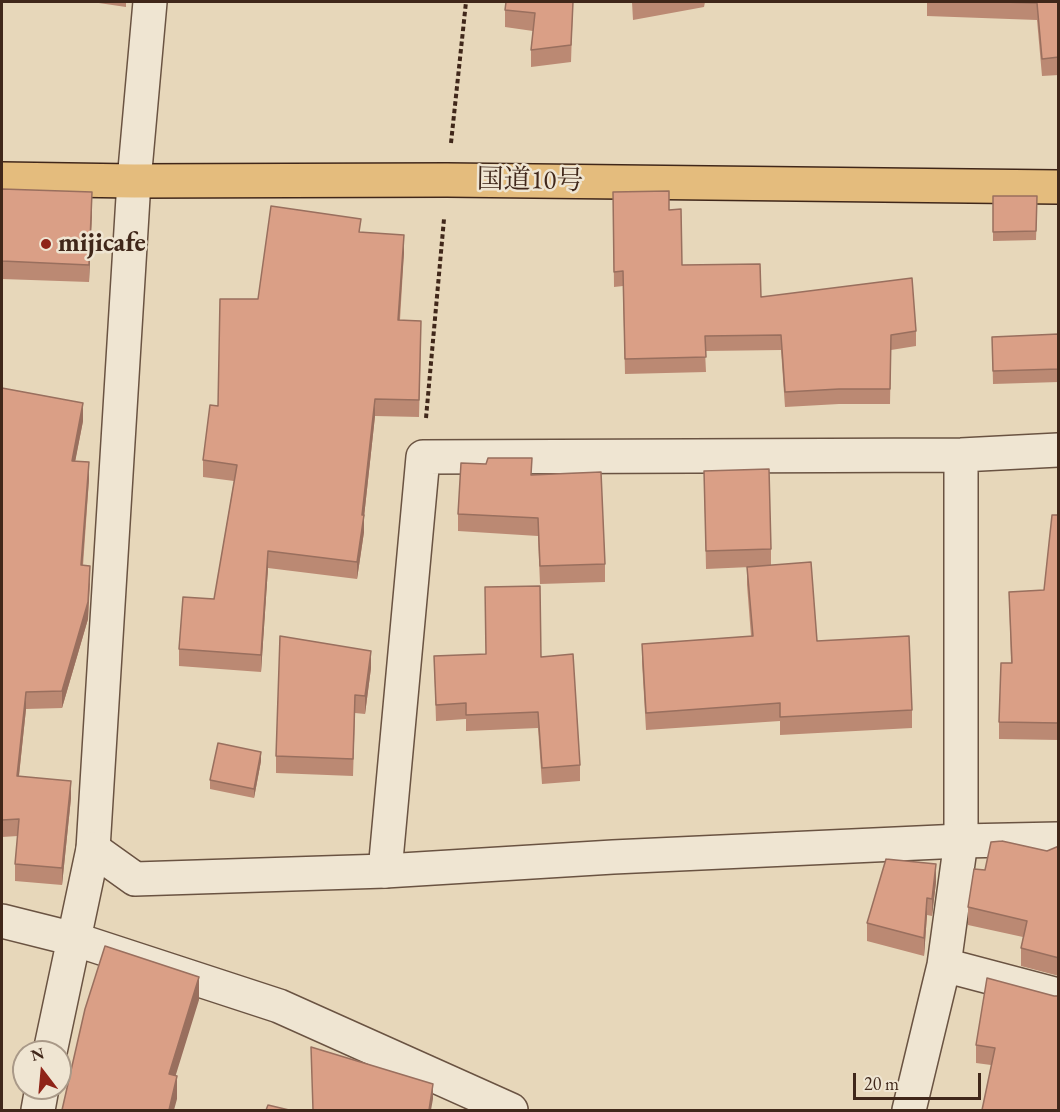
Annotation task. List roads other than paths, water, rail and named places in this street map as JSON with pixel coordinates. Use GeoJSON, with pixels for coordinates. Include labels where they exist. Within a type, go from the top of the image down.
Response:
{"type":"FeatureCollection","features":[{"type":"Feature","properties":{"kind":"highway","name":"国道10号"},"geometry":{"type":"LineString","coordinates":[[2,179],[447,180],[1059,187]]}},
{"type":"Feature","properties":{"kind":"street"},"geometry":{"type":"LineString","coordinates":[[53,1040],[93,849],[134,181],[150,2]]}},
{"type":"Feature","properties":{"kind":"street"},"geometry":{"type":"LineString","coordinates":[[385,871],[423,457],[961,455],[1059,450]]}},
{"type":"Feature","properties":{"kind":"street"},"geometry":{"type":"LineString","coordinates":[[909,1110],[944,965],[961,841],[961,455]]}},
{"type":"Feature","properties":{"kind":"street"},"geometry":{"type":"LineString","coordinates":[[93,849],[135,879],[385,871],[613,857],[961,841],[1059,839]]}},
{"type":"Feature","properties":{"kind":"street"},"geometry":{"type":"LineString","coordinates":[[2,921],[74,939],[279,1006],[512,1110]]}},
{"type":"Feature","properties":{"kind":"street"},"geometry":{"type":"LineString","coordinates":[[944,965],[1059,994]]}},
{"type":"Feature","properties":{"kind":"place","name":"mijicafe"},"geometry":{"type":"Point","coordinates":[46,244]}}]}
